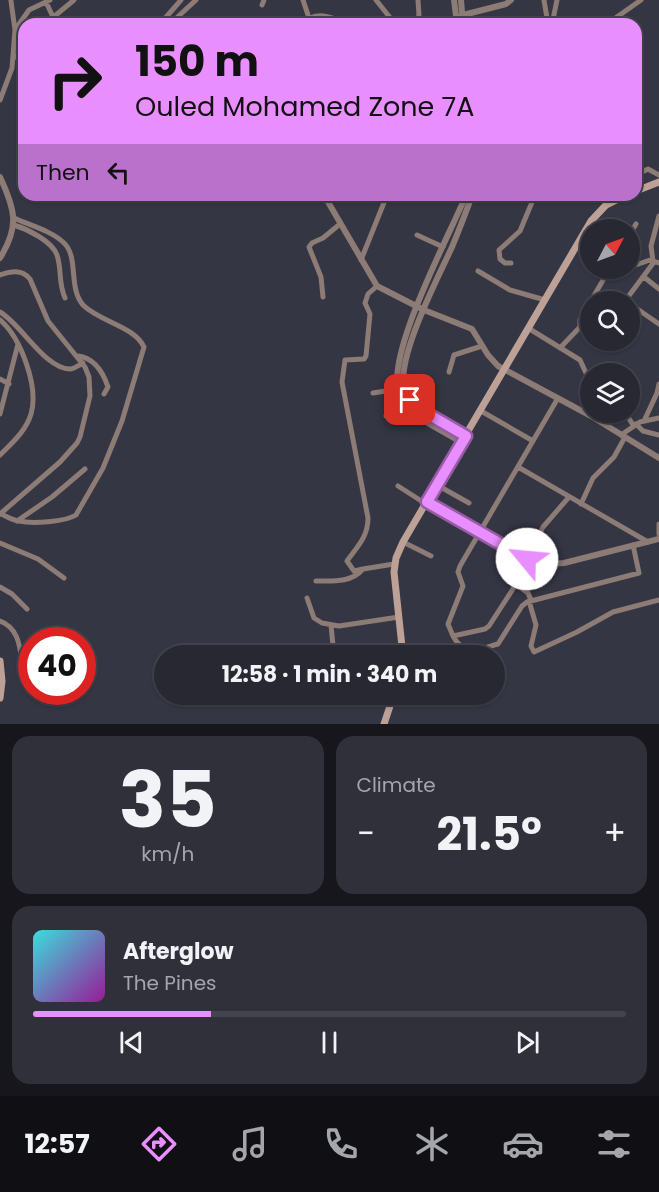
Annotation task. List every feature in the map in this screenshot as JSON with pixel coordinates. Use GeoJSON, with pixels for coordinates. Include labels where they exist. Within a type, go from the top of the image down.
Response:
{"type":"FeatureCollection","features":[{"type":"Feature","properties":{"kind":"main road"},"geometry":{"type":"LineString","coordinates":[[642,189],[659,182]]}},
{"type":"Feature","properties":{"kind":"main road"},"geometry":{"type":"LineString","coordinates":[[402,645],[394,564],[404,542],[595,215],[614,201]]}},
{"type":"Feature","properties":{"kind":"main road"},"geometry":{"type":"LineString","coordinates":[[0,661],[2,681],[0,698]]}},
{"type":"Feature","properties":{"kind":"main road"},"geometry":{"type":"LineString","coordinates":[[384,724],[389,705]]}},
{"type":"Feature","properties":{"kind":"street"},"geometry":{"type":"LineString","coordinates":[[23,18],[29,10],[48,1],[53,17],[74,0]]}},
{"type":"Feature","properties":{"kind":"street"},"geometry":{"type":"LineString","coordinates":[[165,18],[181,0]]}},
{"type":"Feature","properties":{"kind":"street"},"geometry":{"type":"LineString","coordinates":[[176,18],[196,0]]}},
{"type":"Feature","properties":{"kind":"street"},"geometry":{"type":"LineString","coordinates":[[303,0],[309,18],[327,15],[333,18]]}},
{"type":"Feature","properties":{"kind":"street"},"geometry":{"type":"LineString","coordinates":[[418,0],[418,18]]}},
{"type":"Feature","properties":{"kind":"street"},"geometry":{"type":"LineString","coordinates":[[454,0],[456,18]]}},
{"type":"Feature","properties":{"kind":"street"},"geometry":{"type":"LineString","coordinates":[[460,0],[463,15]]}},
{"type":"Feature","properties":{"kind":"street"},"geometry":{"type":"LineString","coordinates":[[460,18],[463,15],[506,4],[511,0]]}},
{"type":"Feature","properties":{"kind":"street"},"geometry":{"type":"LineString","coordinates":[[544,0],[548,18]]}},
{"type":"Feature","properties":{"kind":"street"},"geometry":{"type":"LineString","coordinates":[[552,18],[557,0]]}},
{"type":"Feature","properties":{"kind":"street"},"geometry":{"type":"LineString","coordinates":[[628,8],[630,0]]}},
{"type":"Feature","properties":{"kind":"street"},"geometry":{"type":"LineString","coordinates":[[615,18],[641,0]]}},
{"type":"Feature","properties":{"kind":"street"},"geometry":{"type":"LineString","coordinates":[[377,1],[390,18]]}},
{"type":"Feature","properties":{"kind":"street"},"geometry":{"type":"LineString","coordinates":[[0,100],[8,83],[15,58],[15,30],[10,2]]}},
{"type":"Feature","properties":{"kind":"street"},"geometry":{"type":"LineString","coordinates":[[15,30],[18,26]]}},
{"type":"Feature","properties":{"kind":"street"},"geometry":{"type":"LineString","coordinates":[[15,58],[18,54]]}},
{"type":"Feature","properties":{"kind":"street"},"geometry":{"type":"LineString","coordinates":[[642,172],[648,169],[659,175]]}},
{"type":"Feature","properties":{"kind":"street"},"geometry":{"type":"LineString","coordinates":[[0,177],[13,207],[14,221],[9,242],[0,258]]}},
{"type":"Feature","properties":{"kind":"street"},"geometry":{"type":"LineString","coordinates":[[361,260],[385,201]]}},
{"type":"Feature","properties":{"kind":"street"},"geometry":{"type":"LineString","coordinates":[[463,201],[417,307],[402,348],[398,389],[401,398],[411,410],[464,439]]}},
{"type":"Feature","properties":{"kind":"street"},"geometry":{"type":"LineString","coordinates":[[464,439],[410,400],[404,390],[404,376],[408,350],[470,201]]}},
{"type":"Feature","properties":{"kind":"street"},"geometry":{"type":"LineString","coordinates":[[511,263],[505,263],[500,259],[499,250],[520,231],[532,201]]}},
{"type":"Feature","properties":{"kind":"street"},"geometry":{"type":"LineString","coordinates":[[329,203],[376,286],[417,307],[472,328],[495,363],[505,370],[558,398],[659,458]]}},
{"type":"Feature","properties":{"kind":"street"},"geometry":{"type":"LineString","coordinates":[[656,262],[651,246],[659,216]]}},
{"type":"Feature","properties":{"kind":"street"},"geometry":{"type":"LineString","coordinates":[[14,221],[54,249],[58,257],[60,284],[65,298]]}},
{"type":"Feature","properties":{"kind":"street"},"geometry":{"type":"LineString","coordinates":[[0,275],[16,271],[26,274],[48,321],[78,356],[89,374],[90,396],[80,437],[60,462],[0,514],[17,521],[32,523],[61,520],[76,515],[103,468],[122,421],[144,347],[134,335],[95,315],[79,300],[70,252],[66,244],[56,237],[14,221]]}},
{"type":"Feature","properties":{"kind":"street"},"geometry":{"type":"LineString","coordinates":[[323,297],[321,277],[309,247],[339,224]]}},
{"type":"Feature","properties":{"kind":"street"},"geometry":{"type":"LineString","coordinates":[[417,235],[443,247]]}},
{"type":"Feature","properties":{"kind":"street"},"geometry":{"type":"LineString","coordinates":[[640,263],[656,262]]}},
{"type":"Feature","properties":{"kind":"street"},"geometry":{"type":"LineString","coordinates":[[634,291],[656,262]]}},
{"type":"Feature","properties":{"kind":"street"},"geometry":{"type":"LineString","coordinates":[[478,271],[510,290],[545,300]]}},
{"type":"Feature","properties":{"kind":"street"},"geometry":{"type":"LineString","coordinates":[[644,277],[659,289]]}},
{"type":"Feature","properties":{"kind":"street"},"geometry":{"type":"LineString","coordinates":[[376,286],[368,294],[365,303],[370,314],[366,357],[345,360],[342,382],[368,518],[361,542],[347,561],[354,571],[394,564]]}},
{"type":"Feature","properties":{"kind":"street"},"geometry":{"type":"LineString","coordinates":[[640,311],[659,324]]}},
{"type":"Feature","properties":{"kind":"street"},"geometry":{"type":"LineString","coordinates":[[0,312],[20,328],[46,357],[59,366],[70,369],[83,363]]}},
{"type":"Feature","properties":{"kind":"street"},"geometry":{"type":"LineString","coordinates":[[0,320],[12,332],[18,343],[31,381],[32,410],[17,438],[0,455]]}},
{"type":"Feature","properties":{"kind":"street"},"geometry":{"type":"LineString","coordinates":[[560,348],[580,327]]}},
{"type":"Feature","properties":{"kind":"street"},"geometry":{"type":"LineString","coordinates":[[528,328],[582,363]]}},
{"type":"Feature","properties":{"kind":"street"},"geometry":{"type":"LineString","coordinates":[[0,414],[18,343]]}},
{"type":"Feature","properties":{"kind":"street"},"geometry":{"type":"LineString","coordinates":[[449,372],[454,355],[482,346]]}},
{"type":"Feature","properties":{"kind":"street"},"geometry":{"type":"LineString","coordinates":[[78,356],[89,359],[98,368],[108,387],[104,394]]}},
{"type":"Feature","properties":{"kind":"street"},"geometry":{"type":"LineString","coordinates":[[0,379],[9,384]]}},
{"type":"Feature","properties":{"kind":"street"},"geometry":{"type":"LineString","coordinates":[[644,421],[659,384]]}},
{"type":"Feature","properties":{"kind":"street"},"geometry":{"type":"LineString","coordinates":[[373,393],[398,389]]}},
{"type":"Feature","properties":{"kind":"street"},"geometry":{"type":"LineString","coordinates":[[459,645],[448,624],[463,586],[459,570],[558,398]]}},
{"type":"Feature","properties":{"kind":"street"},"geometry":{"type":"LineString","coordinates":[[386,416],[411,410]]}},
{"type":"Feature","properties":{"kind":"street"},"geometry":{"type":"LineString","coordinates":[[482,411],[533,441]]}},
{"type":"Feature","properties":{"kind":"street"},"geometry":{"type":"LineString","coordinates":[[581,504],[593,478],[614,457],[623,436],[634,425],[659,418]]}},
{"type":"Feature","properties":{"kind":"street"},"geometry":{"type":"LineString","coordinates":[[634,425],[643,431],[659,435]]}},
{"type":"Feature","properties":{"kind":"street"},"geometry":{"type":"LineString","coordinates":[[518,467],[648,542]]}},
{"type":"Feature","properties":{"kind":"street"},"geometry":{"type":"LineString","coordinates":[[17,521],[52,497],[85,469]]}},
{"type":"Feature","properties":{"kind":"street"},"geometry":{"type":"LineString","coordinates":[[437,485],[469,503]]}},
{"type":"Feature","properties":{"kind":"street"},"geometry":{"type":"LineString","coordinates":[[398,486],[529,560],[548,564],[564,563],[648,542],[659,537],[659,524]]}},
{"type":"Feature","properties":{"kind":"street"},"geometry":{"type":"LineString","coordinates":[[453,636],[487,628],[529,560],[543,527],[569,496]]}},
{"type":"Feature","properties":{"kind":"street"},"geometry":{"type":"LineString","coordinates":[[404,542],[431,556]]}},
{"type":"Feature","properties":{"kind":"street"},"geometry":{"type":"LineString","coordinates":[[0,543],[38,559],[64,578]]}},
{"type":"Feature","properties":{"kind":"street"},"geometry":{"type":"LineString","coordinates":[[492,645],[500,643],[522,606],[530,601],[638,573],[640,571],[633,545]]}},
{"type":"Feature","properties":{"kind":"street"},"geometry":{"type":"LineString","coordinates":[[316,581],[347,580],[359,574],[363,569]]}},
{"type":"Feature","properties":{"kind":"street"},"geometry":{"type":"LineString","coordinates":[[515,584],[528,593],[536,625],[531,646],[534,652],[613,612],[659,600]]}},
{"type":"Feature","properties":{"kind":"street"},"geometry":{"type":"LineString","coordinates":[[0,587],[12,594],[27,609]]}},
{"type":"Feature","properties":{"kind":"street"},"geometry":{"type":"LineString","coordinates":[[307,598],[314,618],[331,626],[399,617]]}},
{"type":"Feature","properties":{"kind":"street"},"geometry":{"type":"LineString","coordinates":[[0,621],[13,630],[18,638]]}},
{"type":"Feature","properties":{"kind":"street"},"geometry":{"type":"LineString","coordinates":[[331,626],[333,645]]}},
{"type":"Feature","properties":{"kind":"route"},"geometry":{"type":"LineString","coordinates":[[410,400],[421,410],[466,436],[427,502],[527,559]]}}]}
